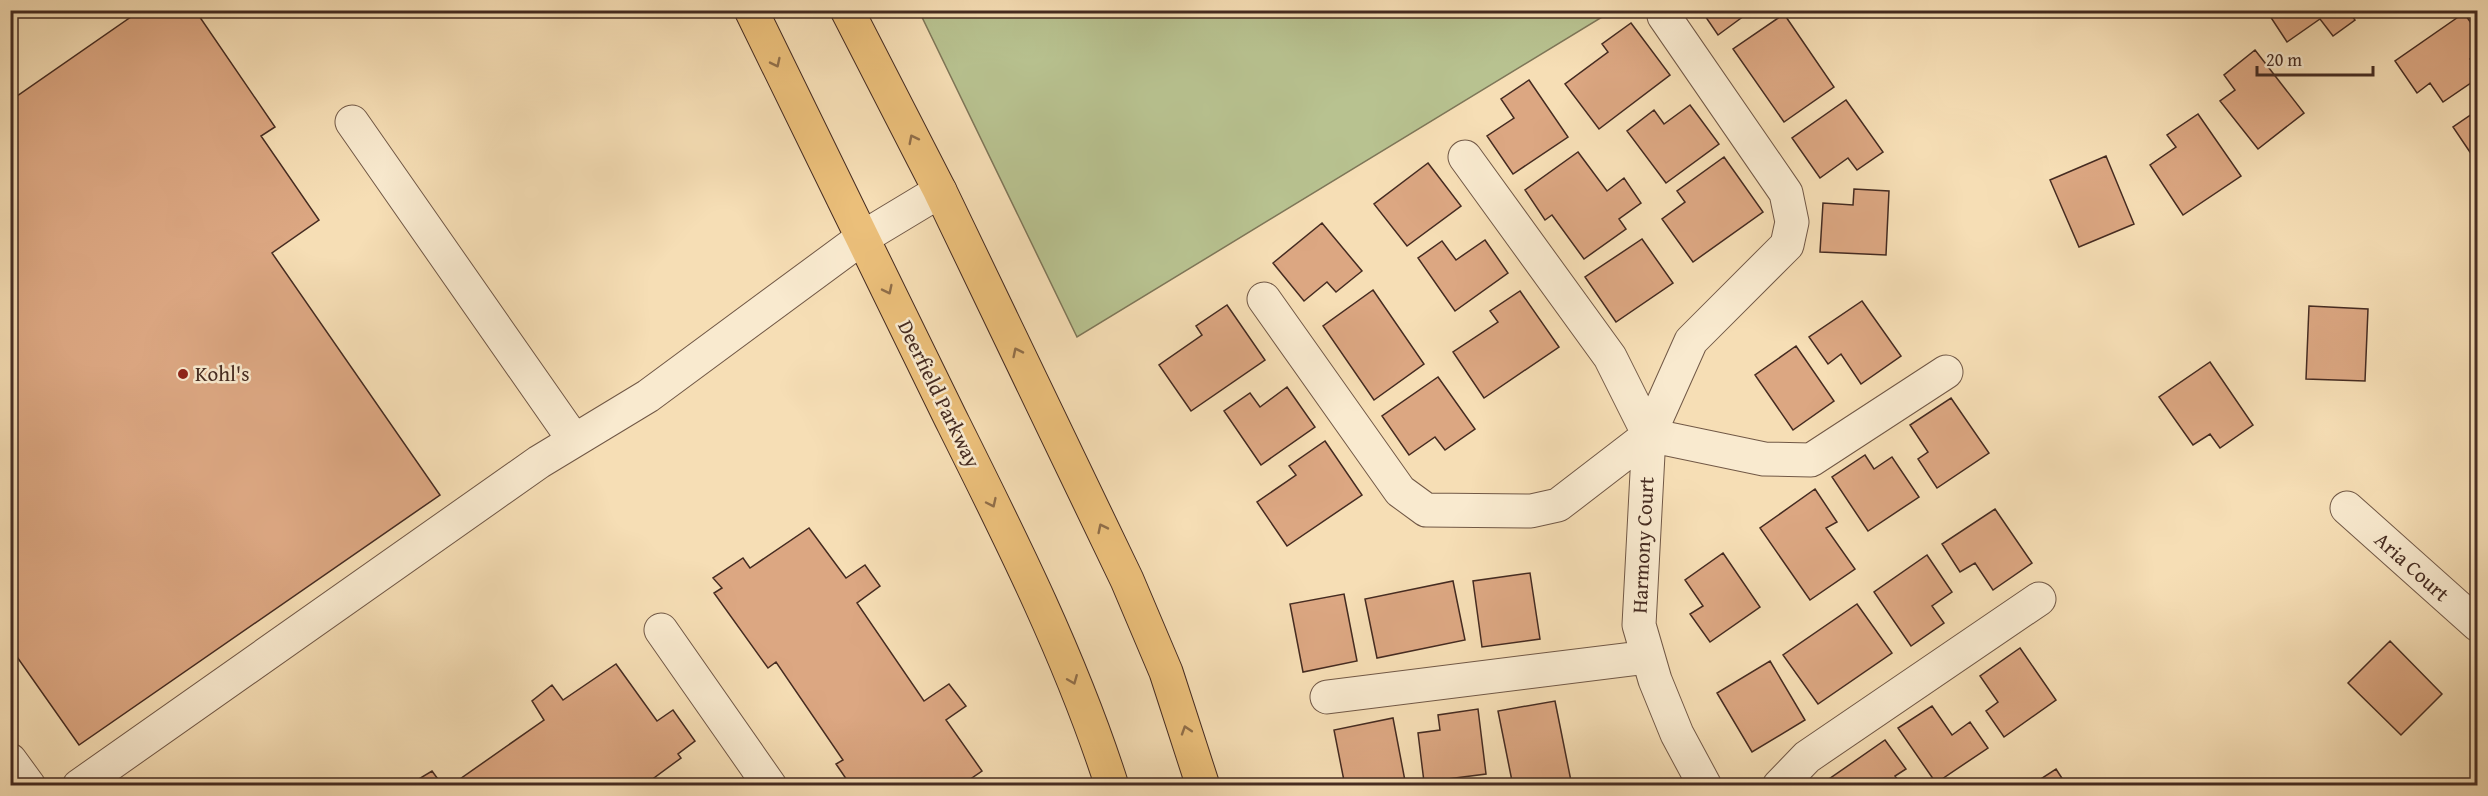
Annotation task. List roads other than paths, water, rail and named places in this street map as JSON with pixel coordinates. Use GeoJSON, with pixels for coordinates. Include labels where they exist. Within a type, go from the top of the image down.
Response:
{"type":"FeatureCollection","features":[{"type":"Feature","properties":{"kind":"main road","name":"Deerfield Parkway"},"geometry":{"type":"LineString","coordinates":[[750,10],[976,468],[1063,655],[1112,786]]}},
{"type":"Feature","properties":{"kind":"main road"},"geometry":{"type":"LineString","coordinates":[[847,10],[940,191],[1149,628],[1183,720],[1203,786]]}},
{"type":"Feature","properties":{"kind":"street"},"geometry":{"type":"LineString","coordinates":[[1264,299],[1400,491],[1426,510],[1532,511],[1558,504],[1649,435],[1691,341],[1787,245],[1792,222],[1786,193],[1664,16]]}},
{"type":"Feature","properties":{"kind":"street"},"geometry":{"type":"LineString","coordinates":[[352,122],[574,440]]}},
{"type":"Feature","properties":{"kind":"street"},"geometry":{"type":"LineString","coordinates":[[1465,156],[1610,357],[1649,435]]}},
{"type":"Feature","properties":{"kind":"street"},"geometry":{"type":"LineString","coordinates":[[79,786],[539,462],[648,396],[862,238],[940,191]]}},
{"type":"Feature","properties":{"kind":"street"},"geometry":{"type":"LineString","coordinates":[[1649,435],[1764,459],[1811,460],[1946,372]]}},
{"type":"Feature","properties":{"kind":"street","name":"Harmony Court"},"geometry":{"type":"LineString","coordinates":[[1649,435],[1639,625],[1655,680],[1677,734],[1705,786]]}},
{"type":"Feature","properties":{"kind":"street","name":"Aria Court"},"geometry":{"type":"LineString","coordinates":[[2347,508],[2478,625]]}},
{"type":"Feature","properties":{"kind":"street"},"geometry":{"type":"LineString","coordinates":[[1779,786],[1807,757],[2039,599]]}},
{"type":"Feature","properties":{"kind":"street"},"geometry":{"type":"LineString","coordinates":[[661,630],[770,786]]}},
{"type":"Feature","properties":{"kind":"street"},"geometry":{"type":"LineString","coordinates":[[1327,697],[1648,657]]}},
{"type":"Feature","properties":{"kind":"street"},"geometry":{"type":"LineString","coordinates":[[10,760],[29,786]]}},
{"type":"Feature","properties":{"kind":"place","name":"Kohl's"},"geometry":{"type":"Point","coordinates":[183,374]}}]}
